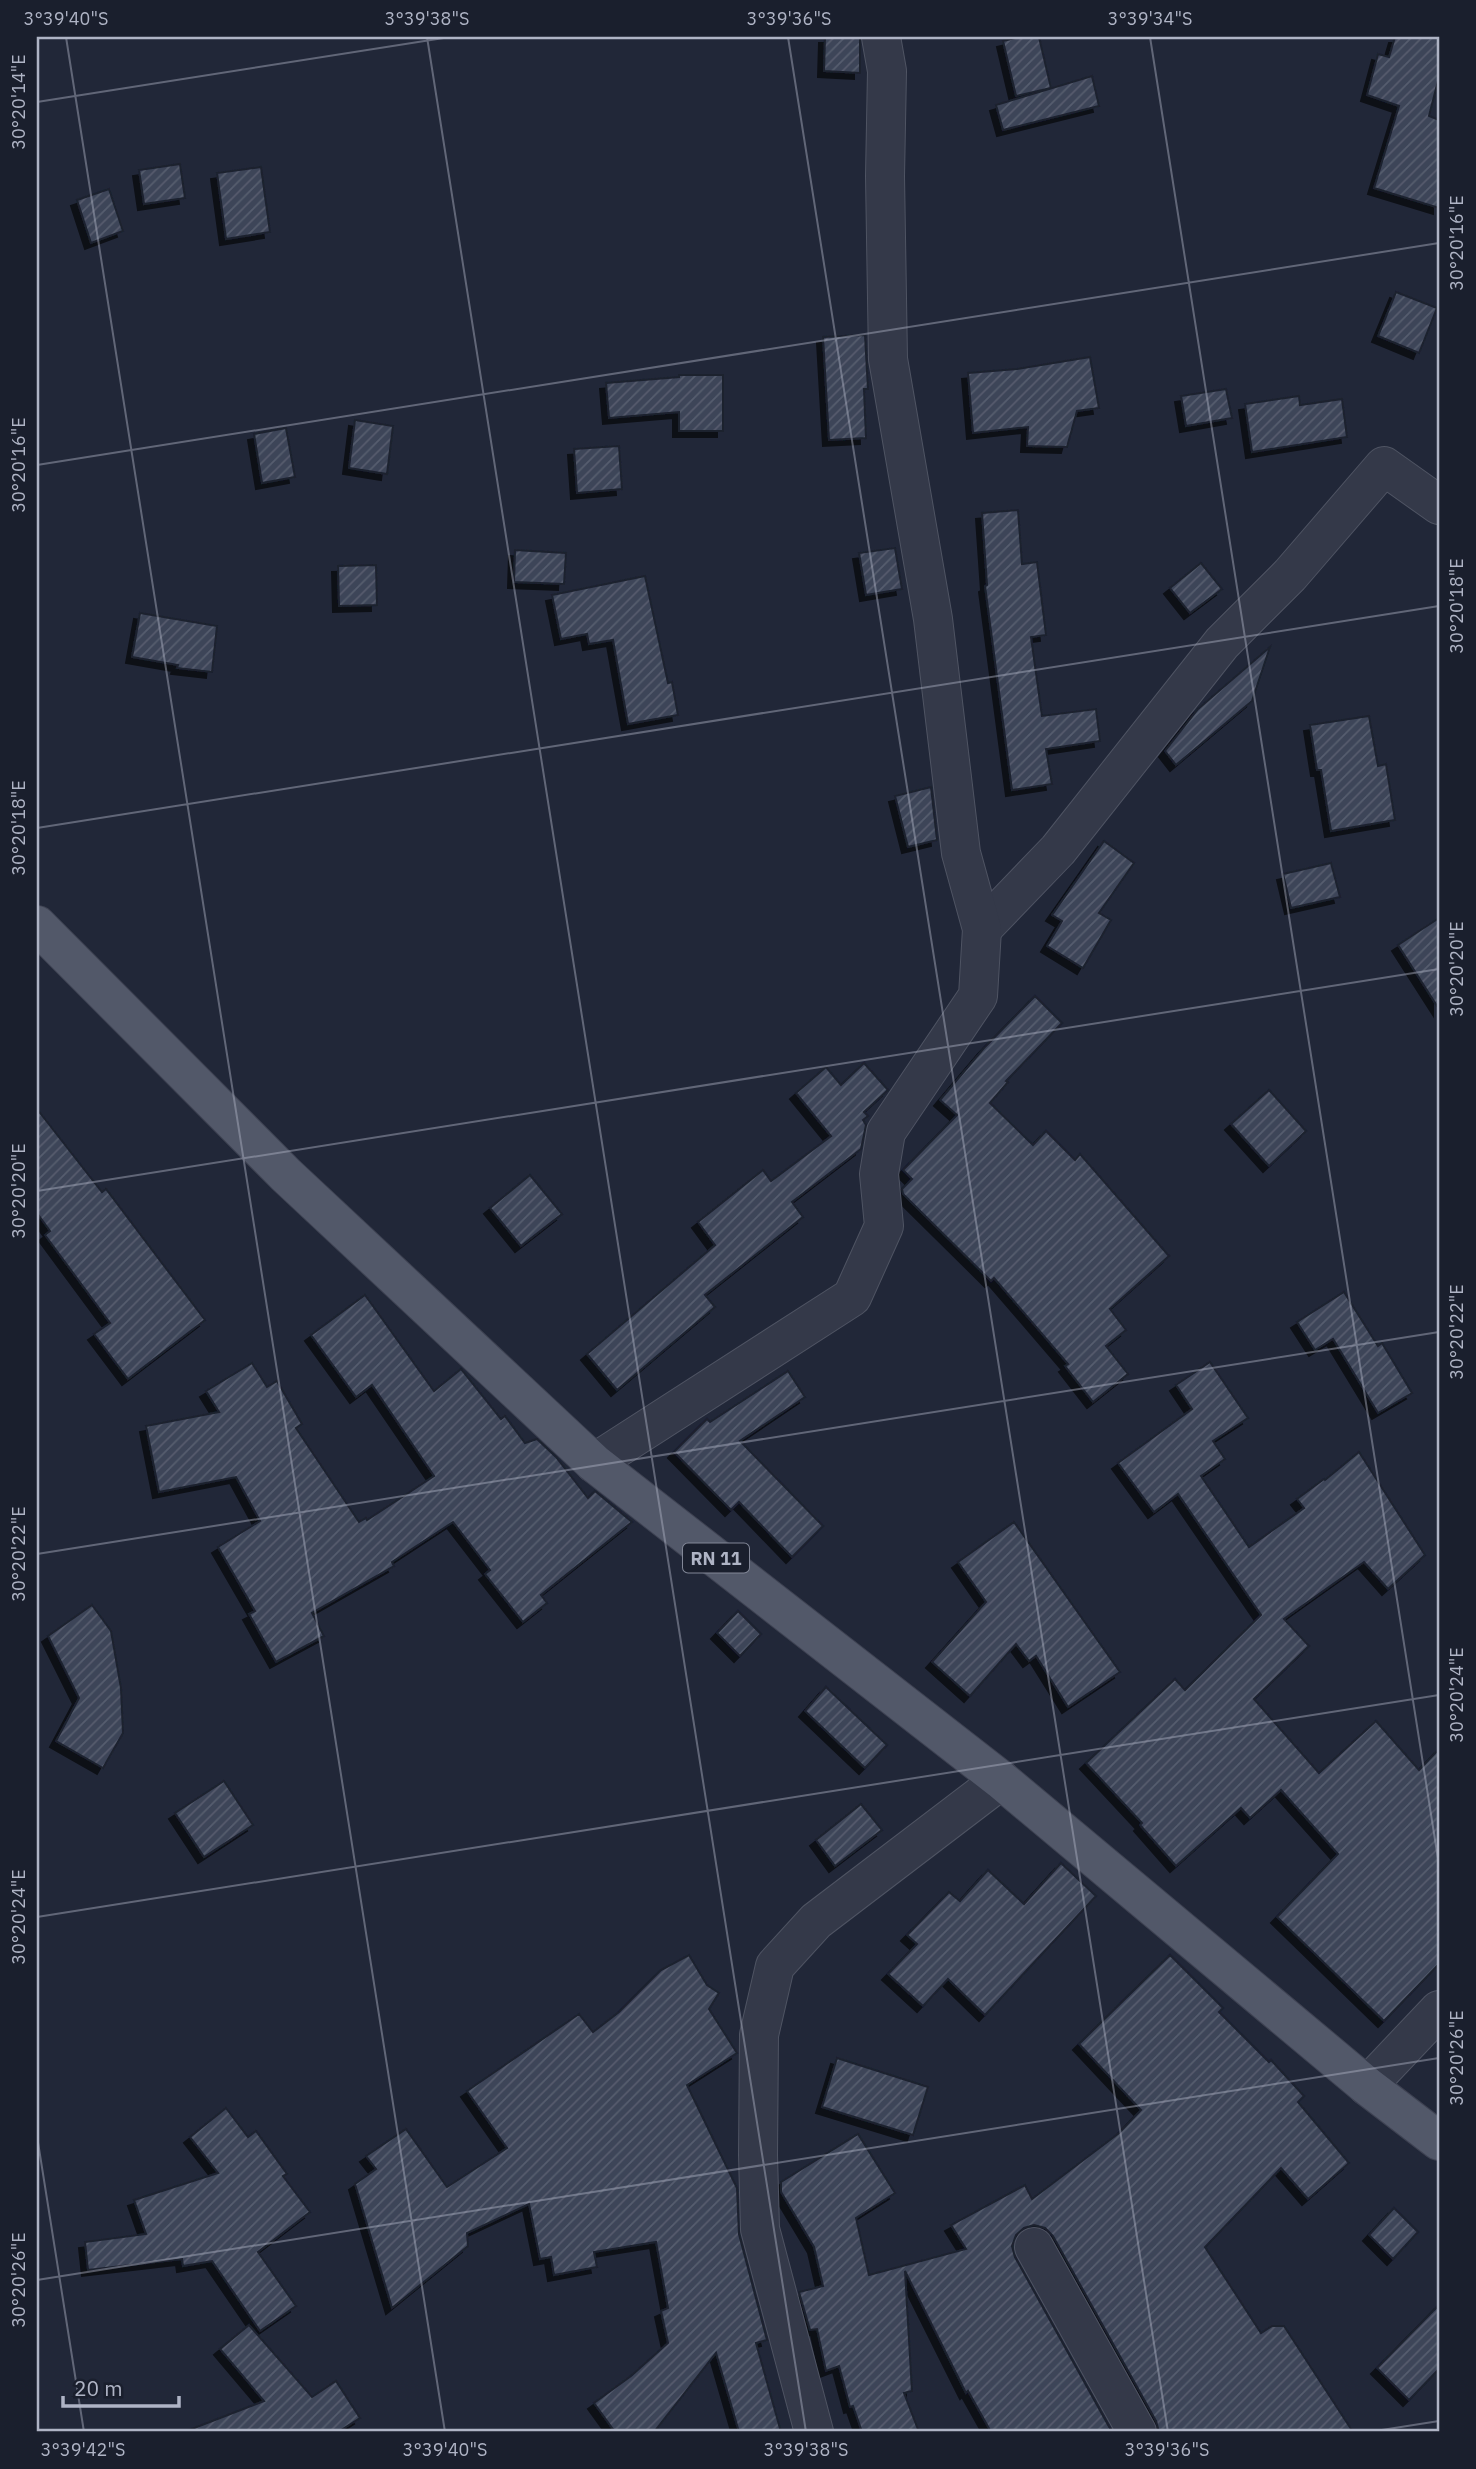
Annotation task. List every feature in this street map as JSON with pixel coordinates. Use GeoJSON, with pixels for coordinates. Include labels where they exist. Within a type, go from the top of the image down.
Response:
{"type":"FeatureCollection","features":[{"type":"Feature","properties":{"kind":"main road","name":"RN 11"},"geometry":{"type":"LineString","coordinates":[[37,925],[286,1175],[594,1463],[1001,1780],[1367,2086],[1439,2141]]}},
{"type":"Feature","properties":{"kind":"street"},"geometry":{"type":"LineString","coordinates":[[594,1463],[852,1297],[884,1226],[879,1174],[886,1132],[978,996],[982,929],[961,853],[933,619],[888,359],[885,176],[887,71],[881,37]]}},
{"type":"Feature","properties":{"kind":"street"},"geometry":{"type":"LineString","coordinates":[[982,929],[1058,850],[1223,643],[1290,575],[1384,466],[1439,505]]}},
{"type":"Feature","properties":{"kind":"street"},"geometry":{"type":"LineString","coordinates":[[814,2432],[760,2229],[759,2035],[775,1966],[816,1920],[1001,1780]]}},
{"type":"Feature","properties":{"kind":"street"},"geometry":{"type":"LineString","coordinates":[[1367,2086],[1439,2010]]}},
{"type":"Feature","properties":{"kind":"street"},"geometry":{"type":"LineString","coordinates":[[1034,2247],[1137,2432]]}},
{"type":"Feature","properties":{"kind":"building"},"geometry":{"type":"Polygon","coordinates":[[[825,37],[860,37],[860,73],[824,71],[825,37]]]}},
{"type":"Feature","properties":{"kind":"building"},"geometry":{"type":"Polygon","coordinates":[[[1019,37],[1039,37],[1051,88],[1016,96],[1003,41],[1019,37]]]}},
{"type":"Feature","properties":{"kind":"building"},"geometry":{"type":"Polygon","coordinates":[[[1395,37],[1439,37],[1439,77],[1429,116],[1439,120],[1439,208],[1374,188],[1399,106],[1367,95],[1378,54],[1389,57],[1395,37]]]}},
{"type":"Feature","properties":{"kind":"building"},"geometry":{"type":"Polygon","coordinates":[[[1092,76],[1099,106],[1003,130],[996,105],[1092,76]]]}},
{"type":"Feature","properties":{"kind":"building"},"geometry":{"type":"Polygon","coordinates":[[[180,164],[185,198],[144,204],[139,170],[180,164]]]}},
{"type":"Feature","properties":{"kind":"building"},"geometry":{"type":"Polygon","coordinates":[[[261,167],[270,232],[226,239],[217,173],[261,167]]]}},
{"type":"Feature","properties":{"kind":"building"},"geometry":{"type":"Polygon","coordinates":[[[109,189],[123,231],[91,243],[77,200],[109,189]]]}},
{"type":"Feature","properties":{"kind":"building"},"geometry":{"type":"Polygon","coordinates":[[[1396,292],[1437,308],[1419,353],[1378,336],[1396,292]]]}},
{"type":"Feature","properties":{"kind":"building"},"geometry":{"type":"Polygon","coordinates":[[[865,335],[868,389],[864,389],[866,438],[829,440],[823,337],[865,335]]]}},
{"type":"Feature","properties":{"kind":"building"},"geometry":{"type":"Polygon","coordinates":[[[1090,357],[1099,408],[1077,411],[1067,447],[1027,446],[1028,427],[973,433],[968,373],[1017,369],[1090,357]]]}},
{"type":"Feature","properties":{"kind":"building"},"geometry":{"type":"Polygon","coordinates":[[[679,375],[723,375],[723,431],[679,431],[679,412],[609,418],[606,383],[679,375]]]}},
{"type":"Feature","properties":{"kind":"building"},"geometry":{"type":"Polygon","coordinates":[[[1226,389],[1232,418],[1186,426],[1181,396],[1226,389]]]}},
{"type":"Feature","properties":{"kind":"building"},"geometry":{"type":"Polygon","coordinates":[[[1299,396],[1300,405],[1342,399],[1347,437],[1252,452],[1245,404],[1299,396]]]}},
{"type":"Feature","properties":{"kind":"building"},"geometry":{"type":"Polygon","coordinates":[[[355,420],[393,426],[387,474],[349,468],[355,420]]]}},
{"type":"Feature","properties":{"kind":"building"},"geometry":{"type":"Polygon","coordinates":[[[286,428],[295,477],[262,483],[254,434],[286,428]]]}},
{"type":"Feature","properties":{"kind":"building"},"geometry":{"type":"Polygon","coordinates":[[[619,446],[622,489],[577,493],[574,449],[619,446]]]}},
{"type":"Feature","properties":{"kind":"building"},"geometry":{"type":"Polygon","coordinates":[[[1018,510],[1022,564],[1037,562],[1046,635],[1031,637],[1042,716],[1096,709],[1100,741],[1046,749],[1052,784],[1012,790],[985,586],[982,513],[1018,510]]]}},
{"type":"Feature","properties":{"kind":"building"},"geometry":{"type":"Polygon","coordinates":[[[895,548],[902,589],[866,595],[859,553],[895,548]]]}},
{"type":"Feature","properties":{"kind":"building"},"geometry":{"type":"Polygon","coordinates":[[[515,550],[566,553],[564,584],[514,582],[515,550]]]}},
{"type":"Feature","properties":{"kind":"building"},"geometry":{"type":"Polygon","coordinates":[[[1201,563],[1222,589],[1190,613],[1170,588],[1201,563]]]}},
{"type":"Feature","properties":{"kind":"building"},"geometry":{"type":"Polygon","coordinates":[[[376,565],[377,605],[339,606],[338,566],[376,565]]]}},
{"type":"Feature","properties":{"kind":"building"},"geometry":{"type":"Polygon","coordinates":[[[645,576],[668,683],[672,682],[678,715],[628,724],[613,640],[589,644],[587,634],[561,639],[552,595],[645,576]]]}},
{"type":"Feature","properties":{"kind":"building"},"geometry":{"type":"Polygon","coordinates":[[[140,613],[217,626],[212,672],[177,668],[178,665],[132,657],[140,613]]]}},
{"type":"Feature","properties":{"kind":"building"},"geometry":{"type":"Polygon","coordinates":[[[1270,647],[1252,701],[1176,765],[1165,751],[1198,709],[1270,647]]]}},
{"type":"Feature","properties":{"kind":"building"},"geometry":{"type":"Polygon","coordinates":[[[1369,716],[1378,766],[1386,764],[1395,820],[1331,831],[1310,725],[1369,716]]]}},
{"type":"Feature","properties":{"kind":"building"},"geometry":{"type":"Polygon","coordinates":[[[931,787],[937,840],[908,847],[895,796],[931,787]]]}},
{"type":"Feature","properties":{"kind":"building"},"geometry":{"type":"Polygon","coordinates":[[[1104,841],[1134,863],[1099,913],[1111,920],[1083,968],[1047,946],[1062,921],[1052,915],[1104,841]]]}},
{"type":"Feature","properties":{"kind":"building"},"geometry":{"type":"Polygon","coordinates":[[[1331,863],[1340,897],[1291,908],[1283,874],[1331,863]]]}},
{"type":"Feature","properties":{"kind":"building"},"geometry":{"type":"Polygon","coordinates":[[[1439,918],[1439,1009],[1398,945],[1439,918]]]}},
{"type":"Feature","properties":{"kind":"building"},"geometry":{"type":"Polygon","coordinates":[[[1035,996],[1062,1023],[1006,1081],[1008,1082],[990,1103],[1033,1145],[1046,1131],[1075,1160],[1080,1154],[1169,1256],[1110,1309],[1126,1330],[1106,1346],[1128,1374],[1093,1402],[1065,1366],[1068,1364],[994,1278],[991,1281],[903,1194],[902,1189],[912,1179],[903,1170],[957,1115],[940,1100],[984,1048],[1035,996]]]}},
{"type":"Feature","properties":{"kind":"building"},"geometry":{"type":"Polygon","coordinates":[[[864,1063],[888,1090],[864,1112],[868,1116],[863,1120],[866,1125],[861,1149],[792,1202],[803,1217],[705,1295],[715,1307],[617,1390],[587,1354],[715,1245],[698,1222],[763,1170],[771,1181],[831,1136],[796,1093],[826,1067],[841,1085],[864,1063]]]}},
{"type":"Feature","properties":{"kind":"building"},"geometry":{"type":"Polygon","coordinates":[[[1269,1090],[1306,1131],[1269,1166],[1231,1124],[1269,1090]]]}},
{"type":"Feature","properties":{"kind":"building"},"geometry":{"type":"Polygon","coordinates":[[[37,1109],[102,1192],[106,1189],[205,1320],[128,1379],[94,1334],[110,1323],[45,1235],[50,1231],[37,1213],[37,1109]]]}},
{"type":"Feature","properties":{"kind":"building"},"geometry":{"type":"Polygon","coordinates":[[[530,1175],[562,1214],[521,1246],[490,1208],[530,1175]]]}},
{"type":"Feature","properties":{"kind":"building"},"geometry":{"type":"Polygon","coordinates":[[[1344,1292],[1378,1346],[1382,1343],[1412,1393],[1378,1413],[1333,1339],[1315,1350],[1297,1322],[1344,1292]]]}},
{"type":"Feature","properties":{"kind":"building"},"geometry":{"type":"Polygon","coordinates":[[[365,1295],[434,1391],[461,1369],[501,1419],[505,1416],[525,1443],[537,1439],[556,1457],[588,1498],[595,1491],[632,1522],[541,1595],[547,1603],[523,1622],[485,1574],[490,1570],[453,1522],[392,1562],[394,1566],[312,1613],[324,1636],[276,1662],[249,1614],[255,1611],[218,1547],[260,1521],[236,1477],[159,1492],[146,1426],[219,1412],[206,1391],[252,1363],[267,1387],[277,1381],[302,1424],[296,1428],[359,1522],[366,1518],[367,1520],[434,1476],[372,1385],[356,1397],[311,1335],[365,1295]]]}},
{"type":"Feature","properties":{"kind":"building"},"geometry":{"type":"Polygon","coordinates":[[[1210,1362],[1248,1418],[1213,1441],[1225,1459],[1201,1476],[1249,1547],[1304,1508],[1297,1499],[1359,1452],[1425,1555],[1388,1589],[1364,1562],[1284,1619],[1309,1646],[1254,1699],[1319,1773],[1376,1721],[1419,1770],[1439,1749],[1439,1964],[1384,2021],[1277,1917],[1338,1854],[1281,1790],[1250,1818],[1241,1808],[1176,1866],[1140,1825],[1142,1823],[1086,1763],[1175,1679],[1185,1690],[1261,1615],[1178,1494],[1154,1512],[1118,1463],[1192,1409],[1176,1385],[1210,1362]]]}},
{"type":"Feature","properties":{"kind":"building"},"geometry":{"type":"Polygon","coordinates":[[[788,1371],[805,1397],[740,1441],[823,1526],[792,1557],[739,1502],[731,1510],[674,1452],[707,1419],[710,1422],[788,1371]]]}},
{"type":"Feature","properties":{"kind":"building"},"geometry":{"type":"Polygon","coordinates":[[[1014,1522],[1120,1672],[1068,1707],[1036,1656],[1029,1661],[1016,1644],[970,1696],[932,1662],[986,1602],[958,1562],[1014,1522]]]}},
{"type":"Feature","properties":{"kind":"building"},"geometry":{"type":"Polygon","coordinates":[[[92,1605],[111,1631],[121,1688],[123,1733],[103,1768],[56,1741],[79,1698],[48,1636],[92,1605]]]}},
{"type":"Feature","properties":{"kind":"building"},"geometry":{"type":"Polygon","coordinates":[[[738,1611],[761,1634],[740,1656],[717,1633],[738,1611]]]}},
{"type":"Feature","properties":{"kind":"building"},"geometry":{"type":"Polygon","coordinates":[[[826,1687],[887,1745],[865,1768],[805,1711],[826,1687]]]}},
{"type":"Feature","properties":{"kind":"building"},"geometry":{"type":"Polygon","coordinates":[[[224,1781],[253,1825],[204,1857],[175,1813],[224,1781]]]}},
{"type":"Feature","properties":{"kind":"building"},"geometry":{"type":"Polygon","coordinates":[[[861,1804],[882,1830],[835,1866],[816,1840],[861,1804]]]}},
{"type":"Feature","properties":{"kind":"building"},"geometry":{"type":"Polygon","coordinates":[[[1061,1863],[1096,1896],[985,2015],[948,1979],[923,2006],[888,1974],[917,1944],[907,1935],[949,1892],[960,1901],[988,1870],[1024,1904],[1061,1863]]]}},
{"type":"Feature","properties":{"kind":"building"},"geometry":{"type":"Polygon","coordinates":[[[689,1955],[707,1985],[719,1993],[709,2009],[737,2053],[687,2085],[737,2188],[739,2234],[767,2340],[756,2343],[781,2432],[739,2432],[716,2353],[654,2432],[615,2432],[594,2403],[631,2376],[668,2343],[661,2311],[668,2308],[656,2242],[594,2252],[597,2267],[554,2275],[551,2257],[540,2259],[529,2204],[467,2233],[468,2246],[392,2308],[355,2184],[376,2169],[366,2156],[406,2129],[447,2187],[507,2148],[467,2091],[579,2014],[593,2032],[619,2012],[661,1970],[689,1955]]]}},
{"type":"Feature","properties":{"kind":"building"},"geometry":{"type":"Polygon","coordinates":[[[1170,1955],[1223,2008],[1219,2012],[1269,2062],[1271,2060],[1304,2096],[1298,2102],[1349,2163],[1308,2199],[1281,2168],[1205,2247],[1261,2333],[1272,2326],[1284,2326],[1353,2432],[1159,2432],[1156,2421],[1053,2236],[1045,2228],[1034,2225],[1024,2228],[1016,2235],[1012,2246],[1015,2257],[1112,2432],[991,2432],[968,2391],[966,2393],[905,2271],[912,2391],[904,2393],[919,2432],[862,2432],[853,2406],[850,2407],[839,2366],[826,2371],[817,2329],[810,2330],[799,2292],[823,2286],[814,2247],[781,2192],[781,2182],[858,2134],[895,2193],[856,2218],[869,2275],[966,2249],[951,2225],[1025,2185],[1032,2199],[1119,2133],[1141,2110],[1079,2044],[1170,1955]]]}},
{"type":"Feature","properties":{"kind":"building"},"geometry":{"type":"Polygon","coordinates":[[[837,2058],[928,2087],[913,2135],[822,2107],[837,2058]]]}},
{"type":"Feature","properties":{"kind":"building"},"geometry":{"type":"Polygon","coordinates":[[[226,2108],[248,2137],[256,2131],[287,2174],[283,2176],[310,2212],[258,2252],[296,2306],[260,2331],[212,2261],[183,2266],[182,2259],[88,2270],[85,2242],[146,2234],[134,2200],[218,2173],[190,2137],[226,2108]]]}},
{"type":"Feature","properties":{"kind":"building"},"geometry":{"type":"Polygon","coordinates":[[[1394,2208],[1418,2232],[1393,2259],[1369,2235],[1394,2208]]]}},
{"type":"Feature","properties":{"kind":"building"},"geometry":{"type":"Polygon","coordinates":[[[1439,2305],[1439,2369],[1409,2400],[1377,2368],[1439,2305]]]}},
{"type":"Feature","properties":{"kind":"building"},"geometry":{"type":"Polygon","coordinates":[[[249,2325],[312,2397],[336,2381],[360,2418],[338,2432],[189,2432],[264,2401],[220,2349],[249,2325]]]}}]}
